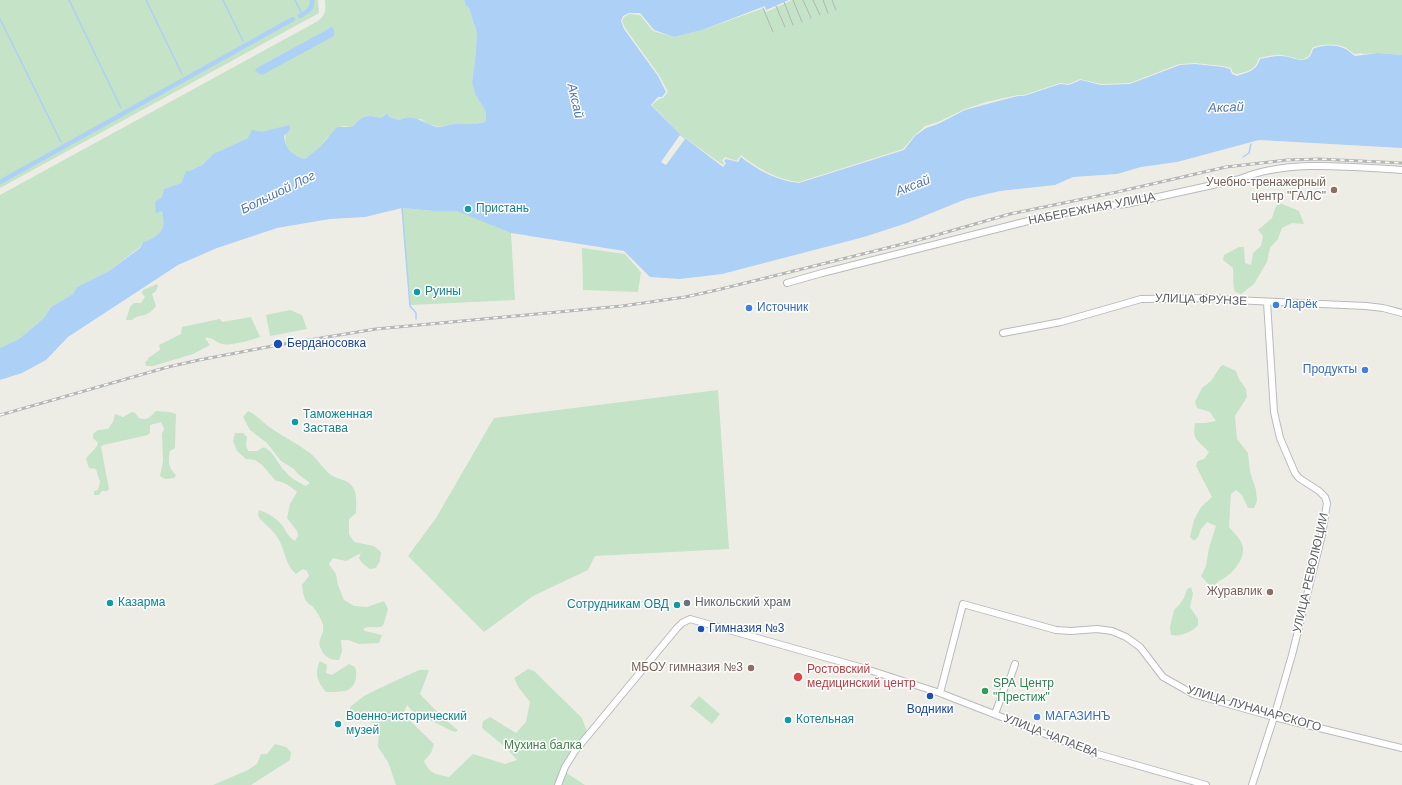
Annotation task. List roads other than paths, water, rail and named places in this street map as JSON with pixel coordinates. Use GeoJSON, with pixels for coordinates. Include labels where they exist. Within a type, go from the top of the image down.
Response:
{"type":"FeatureCollection","features":[{"type":"Feature","properties":{"kind":"street","name":"НАБЕРЕЖНАЯ УЛИЦА"},"geometry":{"type":"LineString","coordinates":[[787,284],[822,273],[1033,220],[1089,208],[1126,204],[1240,179],[1254,173],[1268,170],[1304,166],[1402,170]]}},
{"type":"Feature","properties":{"kind":"street","name":"УЛИЦА ФРУНЗЕ"},"geometry":{"type":"LineString","coordinates":[[1003,334],[1061,322],[1140,299],[1214,298],[1267,302],[1366,306],[1402,312]]}},
{"type":"Feature","properties":{"kind":"street","name":"УЛИЦА РЕВОЛЮЦИИ"},"geometry":{"type":"LineString","coordinates":[[1252,785],[1274,717],[1300,622],[1322,535],[1328,503],[1319,491],[1299,478],[1288,460],[1280,438],[1274,412],[1267,302]]}},
{"type":"Feature","properties":{"kind":"street","name":"УЛИЦА ЛУНАЧАРСКОГО"},"geometry":{"type":"LineString","coordinates":[[940,693],[963,604],[1056,630],[1071,631],[1097,629],[1112,631],[1126,637],[1140,647],[1163,678],[1193,694],[1274,717],[1402,748]]}},
{"type":"Feature","properties":{"kind":"street","name":"УЛИЦА ЧАПАЕВА"},"geometry":{"type":"LineString","coordinates":[[558,785],[569,759],[585,738],[677,628],[682,623],[690,619],[822,656],[940,693],[1094,753],[1206,785]]}},
{"type":"Feature","properties":{"kind":"street"},"geometry":{"type":"LineString","coordinates":[[995,714],[1006,684],[1011,676],[1014,664]]}},
{"type":"Feature","properties":{"kind":"water"},"geometry":{"type":"Polygon","coordinates":[[[464,0],[789,0],[766,10],[765,6],[702,30],[674,37],[654,30],[640,13],[629,13],[623,16],[621,21],[624,29],[658,76],[666,92],[662,97],[658,97],[651,105],[681,135],[723,167],[726,163],[724,161],[726,159],[738,162],[741,157],[768,174],[791,182],[799,183],[904,150],[915,136],[926,128],[938,124],[965,110],[1018,96],[1024,96],[1060,84],[1069,85],[1081,80],[1101,85],[1130,84],[1180,65],[1195,64],[1230,69],[1232,74],[1237,76],[1254,69],[1260,59],[1284,56],[1304,60],[1311,55],[1313,49],[1328,46],[1336,46],[1346,49],[1355,56],[1378,53],[1402,55],[1402,148],[1259,140],[1177,162],[1141,167],[1117,174],[1073,177],[1055,185],[1000,191],[966,199],[907,223],[864,237],[722,274],[680,279],[650,277],[624,251],[511,233],[457,211],[434,211],[402,208],[365,217],[330,219],[277,228],[217,248],[178,265],[68,337],[46,360],[22,373],[0,380],[0,348],[19,339],[44,318],[51,307],[73,294],[77,287],[109,271],[140,248],[143,242],[157,235],[162,230],[163,219],[162,211],[156,213],[155,202],[162,197],[164,189],[181,183],[186,171],[202,165],[213,154],[248,138],[252,130],[262,132],[289,125],[290,130],[284,136],[286,145],[293,154],[305,159],[321,146],[337,127],[352,127],[359,120],[367,116],[380,118],[387,114],[390,117],[400,120],[407,118],[417,119],[436,127],[452,124],[473,124],[485,122],[486,112],[475,94],[472,83],[477,33],[469,8],[466,6],[464,0]]]}},
{"type":"Feature","properties":{"kind":"water"},"geometry":{"type":"Polygon","coordinates":[[[332,27],[334,30],[334,36],[262,75],[255,71],[257,68],[332,27]]]}},
{"type":"Feature","properties":{"kind":"waterway"},"geometry":{"type":"LineString","coordinates":[[69,0],[121,108]]}},
{"type":"Feature","properties":{"kind":"waterway"},"geometry":{"type":"LineString","coordinates":[[146,0],[182,74]]}},
{"type":"Feature","properties":{"kind":"waterway"},"geometry":{"type":"LineString","coordinates":[[223,0],[243,41]]}},
{"type":"Feature","properties":{"kind":"waterway"},"geometry":{"type":"LineString","coordinates":[[295,0],[302,14]]}},
{"type":"Feature","properties":{"kind":"waterway"},"geometry":{"type":"LineString","coordinates":[[300,16],[307,12],[312,6],[312,0]]}},
{"type":"Feature","properties":{"kind":"waterway"},"geometry":{"type":"LineString","coordinates":[[0,19],[61,142]]}},
{"type":"Feature","properties":{"kind":"waterway"},"geometry":{"type":"LineString","coordinates":[[0,182],[293,19]]}},
{"type":"Feature","properties":{"kind":"waterway"},"geometry":{"type":"LineString","coordinates":[[1243,157],[1249,153],[1251,144]]}},
{"type":"Feature","properties":{"kind":"waterway"},"geometry":{"type":"LineString","coordinates":[[402,208],[410,306],[416,313],[416,319]]}},
{"type":"Feature","properties":{"kind":"tram line"},"geometry":{"type":"LineString","coordinates":[[793,0],[802,22]]}},
{"type":"Feature","properties":{"kind":"tram line"},"geometry":{"type":"LineString","coordinates":[[803,0],[811,18]]}},
{"type":"Feature","properties":{"kind":"tram line"},"geometry":{"type":"LineString","coordinates":[[813,0],[820,15]]}},
{"type":"Feature","properties":{"kind":"tram line"},"geometry":{"type":"LineString","coordinates":[[823,0],[828,13]]}},
{"type":"Feature","properties":{"kind":"tram line"},"geometry":{"type":"LineString","coordinates":[[832,0],[836,10]]}},
{"type":"Feature","properties":{"kind":"tram line"},"geometry":{"type":"LineString","coordinates":[[784,2],[793,25]]}},
{"type":"Feature","properties":{"kind":"tram line"},"geometry":{"type":"LineString","coordinates":[[776,6],[785,27]]}},
{"type":"Feature","properties":{"kind":"tram line"},"geometry":{"type":"LineString","coordinates":[[763,8],[773,32]]}},
{"type":"Feature","properties":{"kind":"railway"},"geometry":{"type":"LineString","coordinates":[[0,415],[168,367],[278,345],[376,329],[622,306],[685,297],[919,240],[1010,214],[1117,192],[1226,167],[1287,160],[1319,159],[1402,163]]}},
{"type":"Feature","properties":{"kind":"place","name":"Учебно-тренажерный центр \"ГАЛС\""},"geometry":{"type":"Point","coordinates":[1334,190]}},
{"type":"Feature","properties":{"kind":"place","name":"Пристань"},"geometry":{"type":"Point","coordinates":[468,209]}},
{"type":"Feature","properties":{"kind":"place","name":"Руины"},"geometry":{"type":"Point","coordinates":[417,292]}},
{"type":"Feature","properties":{"kind":"place","name":"Ларёк"},"geometry":{"type":"Point","coordinates":[1276,305]}},
{"type":"Feature","properties":{"kind":"place","name":"Источник"},"geometry":{"type":"Point","coordinates":[749,308]}},
{"type":"Feature","properties":{"kind":"place","name":"Берданосовка"},"geometry":{"type":"Point","coordinates":[278,344]}},
{"type":"Feature","properties":{"kind":"place","name":"Продукты"},"geometry":{"type":"Point","coordinates":[1365,370]}},
{"type":"Feature","properties":{"kind":"place","name":"Таможенная Застава"},"geometry":{"type":"Point","coordinates":[295,422]}},
{"type":"Feature","properties":{"kind":"place","name":"Журавлик"},"geometry":{"type":"Point","coordinates":[1270,592]}},
{"type":"Feature","properties":{"kind":"place","name":"Казарма"},"geometry":{"type":"Point","coordinates":[110,603]}},
{"type":"Feature","properties":{"kind":"place","name":"Никольский храм"},"geometry":{"type":"Point","coordinates":[687,603]}},
{"type":"Feature","properties":{"kind":"place","name":"Сотрудникам ОВД"},"geometry":{"type":"Point","coordinates":[677,605]}},
{"type":"Feature","properties":{"kind":"place","name":"Гимназия №3"},"geometry":{"type":"Point","coordinates":[701,629]}},
{"type":"Feature","properties":{"kind":"place","name":"МБОУ гимназия №3"},"geometry":{"type":"Point","coordinates":[751,668]}},
{"type":"Feature","properties":{"kind":"place","name":"Ростовский медицинский центр"},"geometry":{"type":"Point","coordinates":[798,677]}},
{"type":"Feature","properties":{"kind":"place","name":"SPA Центр \"Престиж\""},"geometry":{"type":"Point","coordinates":[985,691]}},
{"type":"Feature","properties":{"kind":"place","name":"Водники"},"geometry":{"type":"Point","coordinates":[930,696]}},
{"type":"Feature","properties":{"kind":"place","name":"МАГАЗИНЪ"},"geometry":{"type":"Point","coordinates":[1037,717]}},
{"type":"Feature","properties":{"kind":"place","name":"Котельная"},"geometry":{"type":"Point","coordinates":[788,720]}},
{"type":"Feature","properties":{"kind":"place","name":"Военно-исторический музей"},"geometry":{"type":"Point","coordinates":[338,724]}},
{"type":"Feature","properties":{"kind":"water label","name":"Аксай"},"geometry":{"type":"Point","coordinates":[575,101]}},
{"type":"Feature","properties":{"kind":"water label","name":"Аксай"},"geometry":{"type":"Point","coordinates":[1226,108]}},
{"type":"Feature","properties":{"kind":"water label","name":"Аксай"},"geometry":{"type":"Point","coordinates":[913,186]}},
{"type":"Feature","properties":{"kind":"water label","name":"Большой Лог"},"geometry":{"type":"Point","coordinates":[278,193]}},
{"type":"Feature","properties":{"kind":"park label","name":"Мухина балка"},"geometry":{"type":"Point","coordinates":[543,746]}}]}
